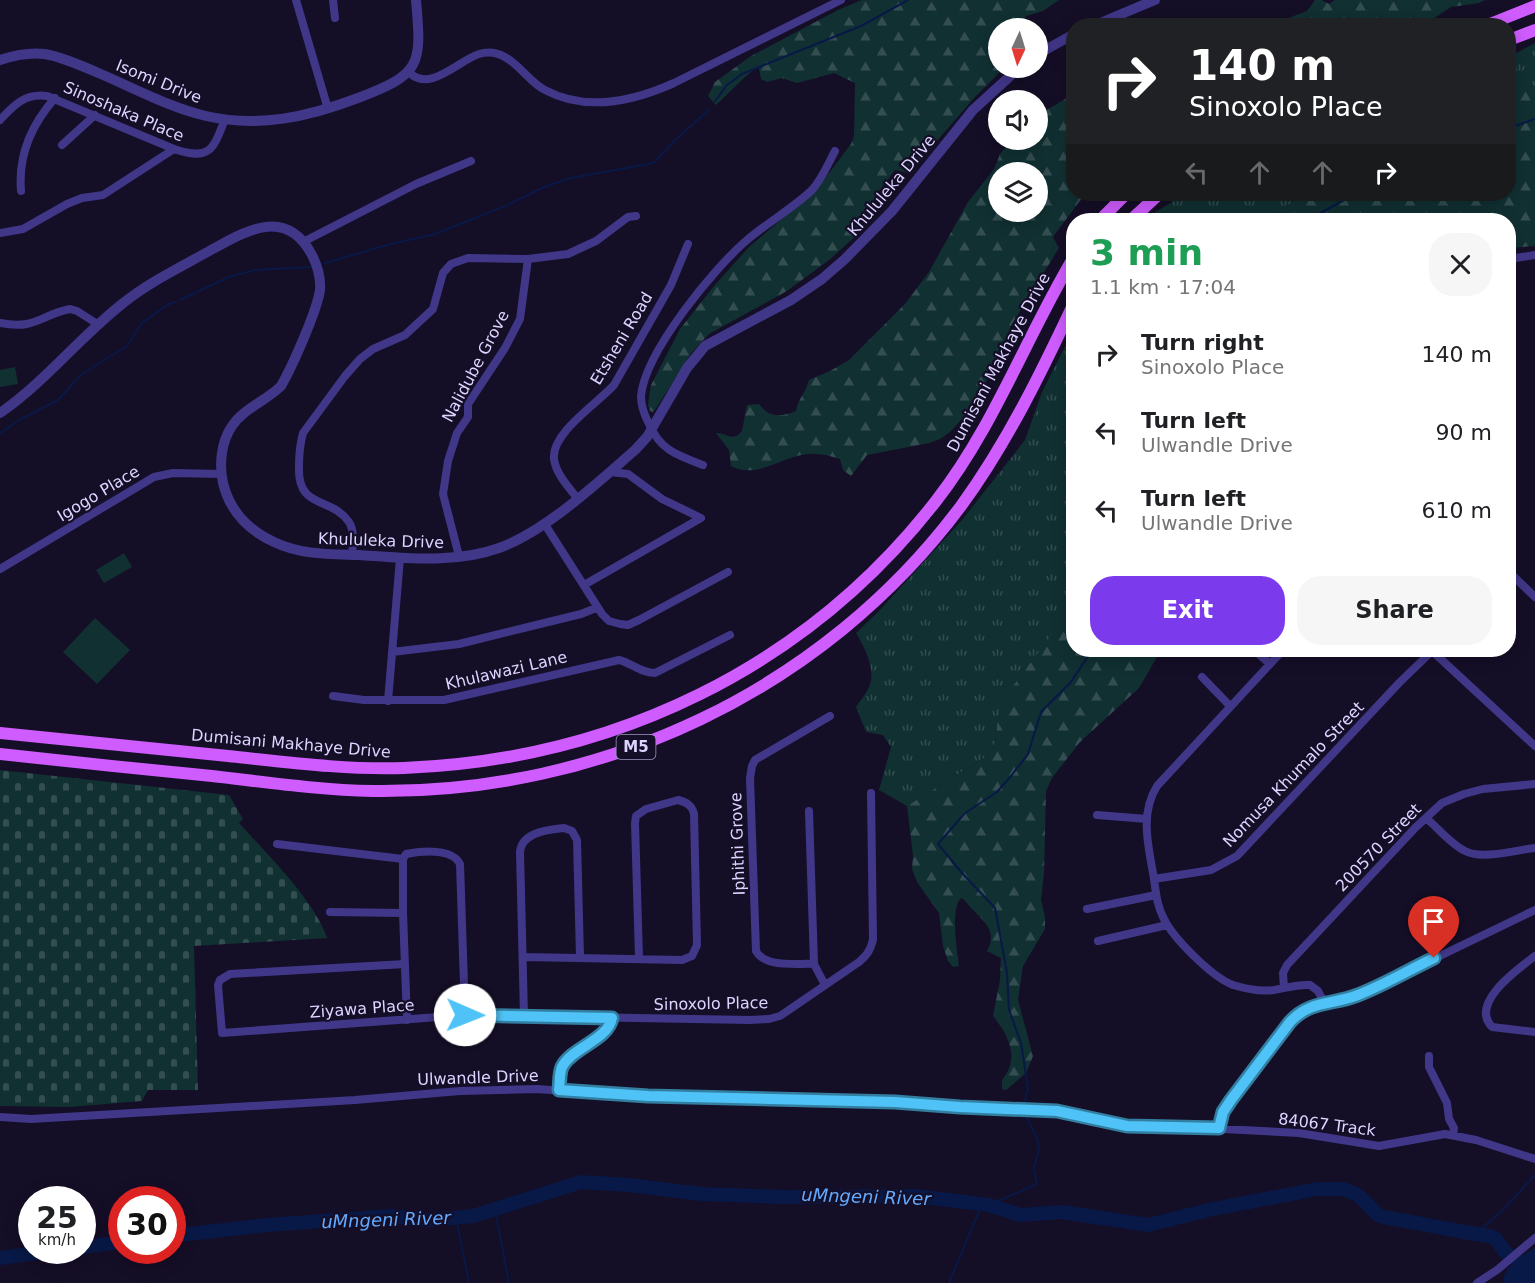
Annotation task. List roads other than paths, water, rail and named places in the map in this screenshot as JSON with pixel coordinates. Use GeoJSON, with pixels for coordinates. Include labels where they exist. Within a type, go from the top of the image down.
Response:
{"type":"FeatureCollection","features":[{"type":"Feature","properties":{"kind":"main road"},"geometry":{"type":"LineString","coordinates":[[1505,18],[1535,6]]}},
{"type":"Feature","properties":{"kind":"main road"},"geometry":{"type":"LineString","coordinates":[[1516,37],[1535,30]]}},
{"type":"Feature","properties":{"kind":"main road"},"geometry":{"type":"LineString","coordinates":[[1107,213],[1119,201]]}},
{"type":"Feature","properties":{"kind":"main road"},"geometry":{"type":"LineString","coordinates":[[1139,213],[1151,201]]}},
{"type":"Feature","properties":{"kind":"main road","name":"Dumisani Makhaye Drive"},"geometry":{"type":"LineString","coordinates":[[0,733],[334,767],[401,768],[470,763],[542,751],[604,735],[674,708],[721,684],[787,641],[851,593],[894,551],[936,501],[969,454],[991,418],[1066,270]]}},
{"type":"Feature","properties":{"kind":"main road","name":"M5"},"geometry":{"type":"LineString","coordinates":[[0,754],[322,788],[397,790],[483,784],[545,773],[614,755],[673,733],[749,694],[809,654],[888,588],[960,507],[1001,447],[1066,319]]}},
{"type":"Feature","properties":{"kind":"street"},"geometry":{"type":"LineString","coordinates":[[296,0],[328,109]]}},
{"type":"Feature","properties":{"kind":"street"},"geometry":{"type":"LineString","coordinates":[[333,0],[335,18]]}},
{"type":"Feature","properties":{"kind":"street"},"geometry":{"type":"LineString","coordinates":[[416,0],[419,43],[416,59],[409,72],[418,77],[432,79],[480,54],[491,54],[507,59],[520,67],[543,90],[564,98],[594,102],[631,98],[651,93],[841,0]]}},
{"type":"Feature","properties":{"kind":"street"},"geometry":{"type":"LineString","coordinates":[[1112,18],[1155,0]]}},
{"type":"Feature","properties":{"kind":"street"},"geometry":{"type":"LineString","coordinates":[[1048,48],[1066,38]]}},
{"type":"Feature","properties":{"kind":"street","name":"Isomi Drive"},"geometry":{"type":"LineString","coordinates":[[0,60],[22,54],[46,54],[190,111],[225,119],[277,120],[328,109],[384,88],[409,72]]}},
{"type":"Feature","properties":{"kind":"street","name":"Khululeka Drive"},"geometry":{"type":"LineString","coordinates":[[0,413],[27,392],[121,305],[150,284],[256,228],[271,225],[281,227],[289,230],[303,242],[315,260],[320,289],[315,307],[281,386],[241,415],[228,433],[224,444],[222,474],[225,489],[236,514],[258,533],[281,546],[299,551],[433,559],[498,549],[544,523],[635,450],[651,430],[687,368],[705,346],[790,300],[822,279],[845,259],[892,211],[973,110],[1008,78]]}},
{"type":"Feature","properties":{"kind":"street","name":"Sinoshaka Place"},"geometry":{"type":"LineString","coordinates":[[0,120],[22,98],[39,95],[56,98],[174,149],[194,155],[210,150],[216,142],[225,119]]}},
{"type":"Feature","properties":{"kind":"street"},"geometry":{"type":"LineString","coordinates":[[21,191],[22,156],[38,121],[56,98]]}},
{"type":"Feature","properties":{"kind":"street"},"geometry":{"type":"LineString","coordinates":[[62,145],[95,115]]}},
{"type":"Feature","properties":{"kind":"street"},"geometry":{"type":"LineString","coordinates":[[0,233],[23,229],[82,198],[103,195],[174,149]]}},
{"type":"Feature","properties":{"kind":"street"},"geometry":{"type":"LineString","coordinates":[[703,465],[664,448],[651,430],[642,406],[643,389],[652,365],[681,314],[725,260],[748,238],[778,218],[812,189],[820,180],[835,151]]}},
{"type":"Feature","properties":{"kind":"street"},"geometry":{"type":"LineString","coordinates":[[303,242],[416,184],[471,161]]}},
{"type":"Feature","properties":{"kind":"street"},"geometry":{"type":"LineString","coordinates":[[352,555],[353,533],[350,524],[341,514],[307,494],[301,486],[299,461],[303,434],[345,376],[360,359],[373,350],[405,335],[433,309],[443,273],[450,264],[468,258],[528,259],[568,254],[584,248],[616,228],[628,217],[636,216]]}},
{"type":"Feature","properties":{"kind":"street","name":"Etsheni Road"},"geometry":{"type":"LineString","coordinates":[[577,498],[561,478],[554,461],[556,444],[582,414],[614,385],[671,285],[688,244]]}},
{"type":"Feature","properties":{"kind":"street"},"geometry":{"type":"LineString","coordinates":[[1516,258],[1535,255]]}},
{"type":"Feature","properties":{"kind":"street","name":"Nalidube Grove"},"geometry":{"type":"LineString","coordinates":[[459,556],[443,494],[448,461],[457,433],[468,417],[468,404],[505,348],[520,319],[528,259]]}},
{"type":"Feature","properties":{"kind":"street"},"geometry":{"type":"LineString","coordinates":[[0,323],[21,326],[31,324],[70,309],[99,325]]}},
{"type":"Feature","properties":{"kind":"street"},"geometry":{"type":"LineString","coordinates":[[584,585],[701,518],[662,500],[628,474],[610,472]]}},
{"type":"Feature","properties":{"kind":"street","name":"Igogo Place"},"geometry":{"type":"LineString","coordinates":[[0,569],[153,477],[173,473],[222,474]]}},
{"type":"Feature","properties":{"kind":"street"},"geometry":{"type":"LineString","coordinates":[[544,523],[596,608],[609,621],[628,625],[728,572]]}},
{"type":"Feature","properties":{"kind":"street"},"geometry":{"type":"LineString","coordinates":[[388,701],[400,558]]}},
{"type":"Feature","properties":{"kind":"street"},"geometry":{"type":"LineString","coordinates":[[1516,579],[1535,597]]}},
{"type":"Feature","properties":{"kind":"street"},"geometry":{"type":"LineString","coordinates":[[392,652],[459,644],[581,614],[596,608]]}},
{"type":"Feature","properties":{"kind":"street","name":"Khulawazi Lane"},"geometry":{"type":"LineString","coordinates":[[333,696],[388,701],[453,699],[612,661],[625,661],[642,672],[655,673],[730,635]]}},
{"type":"Feature","properties":{"kind":"street"},"geometry":{"type":"LineString","coordinates":[[1262,657],[1270,664]]}},
{"type":"Feature","properties":{"kind":"street"},"geometry":{"type":"LineString","coordinates":[[1276,657],[1157,786],[1149,803],[1148,849],[1160,911],[1167,925],[1196,956],[1225,981],[1255,990],[1269,991],[1310,985],[1318,991],[1325,1004]]}},
{"type":"Feature","properties":{"kind":"street","name":"Nomusa Khumalo Street"},"geometry":{"type":"LineString","coordinates":[[1154,879],[1211,870],[1237,856],[1425,657]]}},
{"type":"Feature","properties":{"kind":"street"},"geometry":{"type":"LineString","coordinates":[[1440,657],[1534,742]]}},
{"type":"Feature","properties":{"kind":"street"},"geometry":{"type":"LineString","coordinates":[[1202,676],[1230,706]]}},
{"type":"Feature","properties":{"kind":"street","name":"Iphithi Grove"},"geometry":{"type":"LineString","coordinates":[[814,964],[771,962],[763,960],[756,951],[750,778],[755,760],[830,716]]}},
{"type":"Feature","properties":{"kind":"street","name":"200570 Street"},"geometry":{"type":"LineString","coordinates":[[1284,988],[1283,973],[1287,964],[1442,803],[1483,789],[1535,784]]}},
{"type":"Feature","properties":{"kind":"street","name":"Sinoxolo Place"},"geometry":{"type":"LineString","coordinates":[[612,1018],[769,1019],[790,1010],[859,962],[867,955],[873,940],[871,794]]}},
{"type":"Feature","properties":{"kind":"street"},"geometry":{"type":"LineString","coordinates":[[524,957],[580,957],[639,958],[687,958],[694,953],[697,945],[694,814],[688,804],[678,800],[646,809],[636,816],[639,958]]}},
{"type":"Feature","properties":{"kind":"street"},"geometry":{"type":"LineString","coordinates":[[809,811],[814,964],[825,985]]}},
{"type":"Feature","properties":{"kind":"street"},"geometry":{"type":"LineString","coordinates":[[1097,815],[1147,819]]}},
{"type":"Feature","properties":{"kind":"street"},"geometry":{"type":"LineString","coordinates":[[1426,818],[1458,847],[1470,853],[1486,855],[1535,848]]}},
{"type":"Feature","properties":{"kind":"street"},"geometry":{"type":"LineString","coordinates":[[524,1016],[520,852],[522,842],[530,835],[564,828],[576,835],[580,957]]}},
{"type":"Feature","properties":{"kind":"street"},"geometry":{"type":"LineString","coordinates":[[277,844],[403,859]]}},
{"type":"Feature","properties":{"kind":"street"},"geometry":{"type":"LineString","coordinates":[[407,1020],[402,913],[403,859],[406,854],[415,853],[442,853],[457,858],[460,864],[465,1015]]}},
{"type":"Feature","properties":{"kind":"street"},"geometry":{"type":"LineString","coordinates":[[1087,909],[1156,895]]}},
{"type":"Feature","properties":{"kind":"street"},"geometry":{"type":"LineString","coordinates":[[1219,1128],[1223,1112],[1231,1100],[1290,1022],[1306,1008],[1359,995],[1535,910]]}},
{"type":"Feature","properties":{"kind":"street"},"geometry":{"type":"LineString","coordinates":[[330,912],[402,913]]}},
{"type":"Feature","properties":{"kind":"street"},"geometry":{"type":"LineString","coordinates":[[1098,941],[1167,925]]}},
{"type":"Feature","properties":{"kind":"street"},"geometry":{"type":"LineString","coordinates":[[1535,956],[1498,988],[1488,1003],[1486,1014],[1489,1025],[1496,1029],[1535,1032]]}},
{"type":"Feature","properties":{"kind":"street","name":"Ziyawa Place"},"geometry":{"type":"LineString","coordinates":[[405,964],[230,974],[220,981],[218,986],[222,1033],[465,1015],[612,1018]]}},
{"type":"Feature","properties":{"kind":"street"},"geometry":{"type":"LineString","coordinates":[[559,1090],[564,1064],[604,1032],[612,1022],[612,1018]]}},
{"type":"Feature","properties":{"kind":"street"},"geometry":{"type":"LineString","coordinates":[[1429,1056],[1429,1067],[1447,1103],[1449,1119],[1454,1128],[1453,1135]]}},
{"type":"Feature","properties":{"kind":"street","name":"Ulwandle Drive"},"geometry":{"type":"LineString","coordinates":[[0,1117],[31,1119],[355,1100],[482,1090],[559,1090],[648,1096],[895,1102],[1057,1111],[1127,1126],[1219,1128]]}},
{"type":"Feature","properties":{"kind":"street","name":"84067 Track"},"geometry":{"type":"LineString","coordinates":[[1219,1128],[1307,1134],[1379,1146],[1429,1135],[1453,1135],[1535,1159]]}},
{"type":"Feature","properties":{"kind":"street"},"geometry":{"type":"LineString","coordinates":[[1477,1283],[1497,1270],[1535,1238]]}},
{"type":"Feature","properties":{"kind":"water"},"geometry":{"type":"Polygon","coordinates":[[[1535,1248],[1535,1283],[1505,1283],[1503,1279],[1511,1265],[1535,1248]]]}},
{"type":"Feature","properties":{"kind":"waterway"},"geometry":{"type":"LineString","coordinates":[[715,101],[727,85],[742,74],[861,26],[908,0]]}},
{"type":"Feature","properties":{"kind":"waterway"},"geometry":{"type":"LineString","coordinates":[[325,263],[435,234],[503,207],[544,187],[571,178],[654,163],[674,141],[710,109]]}},
{"type":"Feature","properties":{"kind":"waterway"},"geometry":{"type":"LineString","coordinates":[[1516,126],[1535,119]]}},
{"type":"Feature","properties":{"kind":"waterway"},"geometry":{"type":"LineString","coordinates":[[1321,213],[1342,201]]}},
{"type":"Feature","properties":{"kind":"waterway"},"geometry":{"type":"LineString","coordinates":[[180,300],[229,277],[255,270],[310,267]]}},
{"type":"Feature","properties":{"kind":"waterway"},"geometry":{"type":"LineString","coordinates":[[0,433],[19,420],[58,400],[82,374],[127,346],[142,323],[175,302]]}},
{"type":"Feature","properties":{"kind":"waterway"},"geometry":{"type":"LineString","coordinates":[[1024,1105],[1028,1088],[1021,1043],[1009,1010],[1007,973],[995,908],[938,844],[965,813],[997,792],[1011,776],[1028,754],[1041,712],[1071,682],[1087,657]]}},
{"type":"Feature","properties":{"kind":"waterway"},"geometry":{"type":"LineString","coordinates":[[989,1205],[1037,1184],[1034,1168],[1039,1149],[1038,1140],[1026,1116]]}},
{"type":"Feature","properties":{"kind":"waterway"},"geometry":{"type":"LineString","coordinates":[[1475,1234],[1503,1210],[1535,1175]]}},
{"type":"Feature","properties":{"kind":"waterway","name":"uMngeni River"},"geometry":{"type":"LineString","coordinates":[[186,1234],[267,1225],[392,1216],[430,1220],[473,1216],[581,1182],[702,1194],[782,1197],[916,1196],[989,1205],[1020,1215],[1062,1212],[1148,1225],[1213,1209],[1317,1189],[1343,1189],[1358,1195],[1379,1216],[1490,1236],[1496,1239],[1505,1252],[1535,1272]]}},
{"type":"Feature","properties":{"kind":"waterway"},"geometry":{"type":"LineString","coordinates":[[949,1283],[982,1204]]}},
{"type":"Feature","properties":{"kind":"waterway"},"geometry":{"type":"LineString","coordinates":[[495,1209],[509,1283]]}},
{"type":"Feature","properties":{"kind":"waterway"},"geometry":{"type":"LineString","coordinates":[[456,1218],[469,1283]]}},
{"type":"Feature","properties":{"kind":"waterway","name":"uMngeni River"},"geometry":{"type":"LineString","coordinates":[[96,1245],[108,1244]]}},
{"type":"Feature","properties":{"kind":"waterway","name":"uMngeni River"},"geometry":{"type":"LineString","coordinates":[[0,1258],[18,1255]]}}]}
